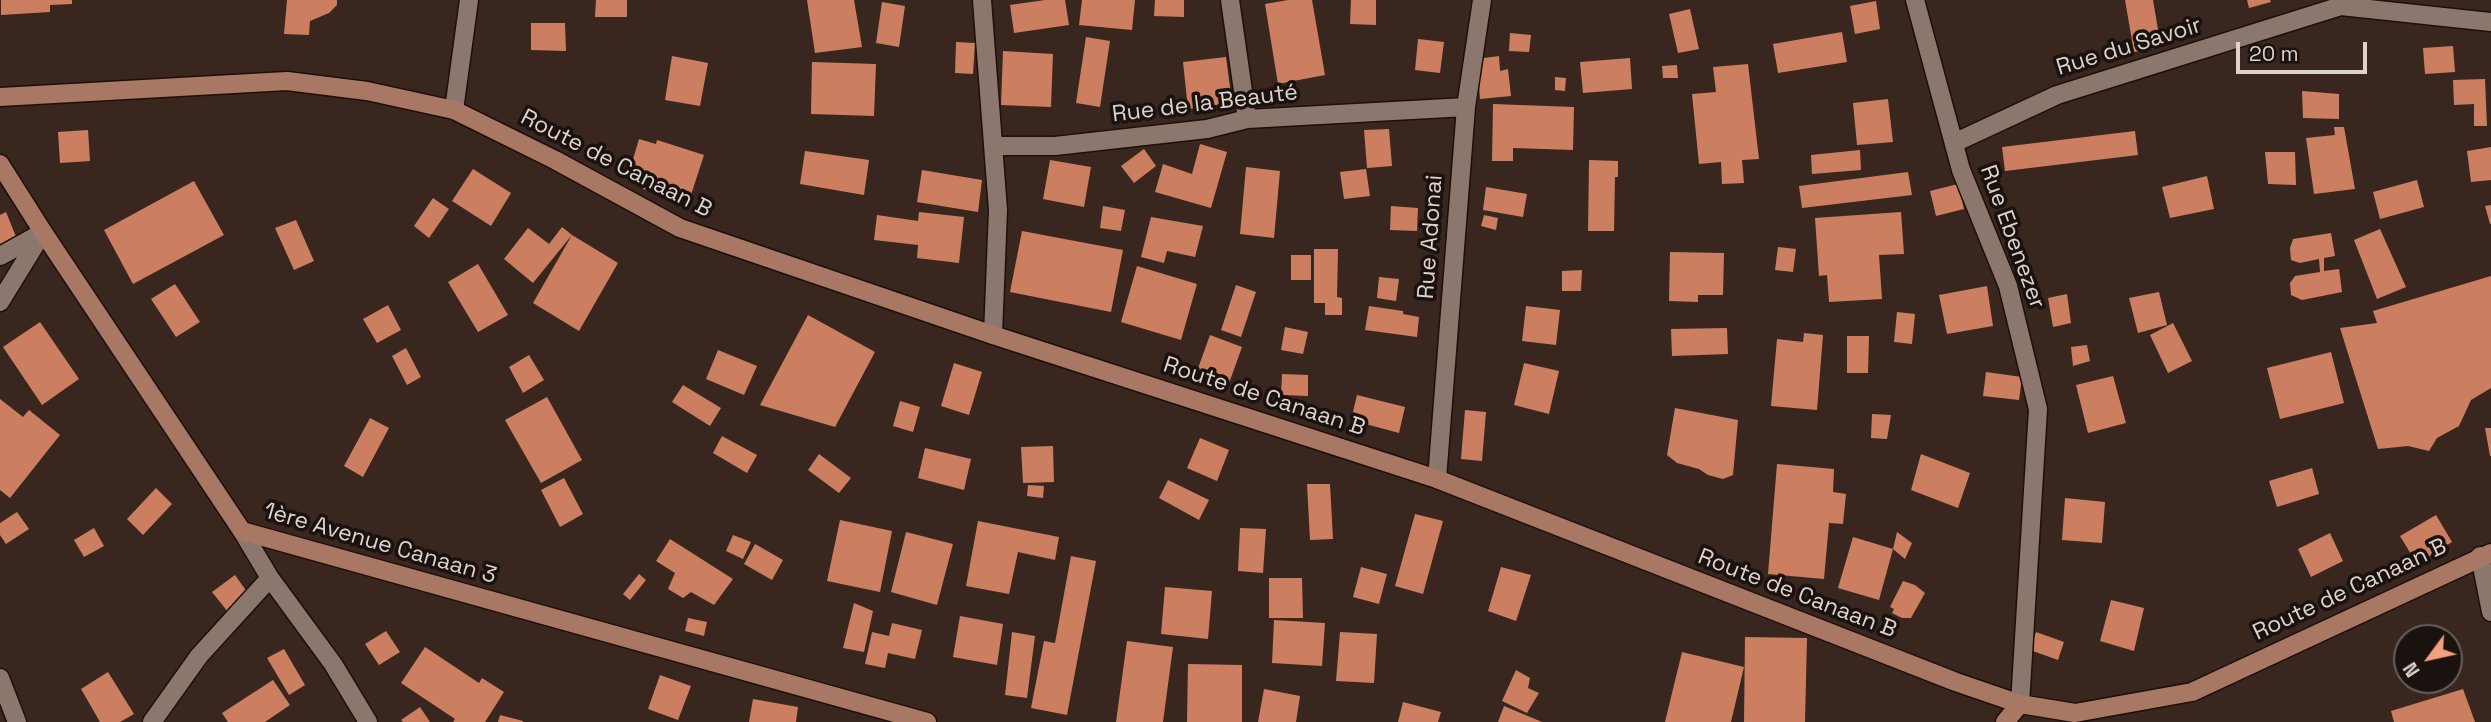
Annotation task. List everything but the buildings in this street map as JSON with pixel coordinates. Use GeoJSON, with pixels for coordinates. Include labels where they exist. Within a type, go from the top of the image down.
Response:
{"type":"FeatureCollection","features":[{"type":"Feature","properties":{"kind":"street"},"geometry":{"type":"LineString","coordinates":[[454,110],[468,0]]}},
{"type":"Feature","properties":{"kind":"street"},"geometry":{"type":"LineString","coordinates":[[982,0],[998,210],[993,335]]}},
{"type":"Feature","properties":{"kind":"street"},"geometry":{"type":"LineString","coordinates":[[1230,0],[1247,119]]}},
{"type":"Feature","properties":{"kind":"street","name":"Rue Adonai"},"geometry":{"type":"LineString","coordinates":[[1437,479],[1465,107],[1482,0]]}},
{"type":"Feature","properties":{"kind":"street","name":"Rue Ebenezer"},"geometry":{"type":"LineString","coordinates":[[1915,0],[1961,170],[2008,286],[2038,409],[2020,704]]}},
{"type":"Feature","properties":{"kind":"street","name":"Rue du Savoir"},"geometry":{"type":"LineString","coordinates":[[1954,143],[2057,94],[2341,6],[2491,22]]}},
{"type":"Feature","properties":{"kind":"street","name":"Route de Canaan B"},"geometry":{"type":"LineString","coordinates":[[0,97],[287,81],[367,91],[454,110],[555,160],[680,228],[993,335],[1437,479],[1956,682],[2020,704],[2075,713],[2192,692],[2485,554]]}},
{"type":"Feature","properties":{"kind":"street","name":"Rue de la Beauté"},"geometry":{"type":"LineString","coordinates":[[993,146],[1055,146],[1207,129],[1247,119],[1465,107]]}},
{"type":"Feature","properties":{"kind":"street","name":"1ère Avenue Canaan 3"},"geometry":{"type":"LineString","coordinates":[[0,164],[242,531],[928,722]]}},
{"type":"Feature","properties":{"kind":"street"},"geometry":{"type":"LineString","coordinates":[[0,256],[43,232]]}},
{"type":"Feature","properties":{"kind":"street"},"geometry":{"type":"LineString","coordinates":[[0,302],[43,232]]}},
{"type":"Feature","properties":{"kind":"street"},"geometry":{"type":"LineString","coordinates":[[242,531],[270,578],[333,664],[368,722]]}},
{"type":"Feature","properties":{"kind":"street"},"geometry":{"type":"LineString","coordinates":[[2485,554],[2491,612]]}},
{"type":"Feature","properties":{"kind":"street"},"geometry":{"type":"LineString","coordinates":[[152,722],[199,656],[270,578]]}},
{"type":"Feature","properties":{"kind":"street"},"geometry":{"type":"LineString","coordinates":[[0,678],[17,722]]}},
{"type":"Feature","properties":{"kind":"street"},"geometry":{"type":"LineString","coordinates":[[2005,722],[2020,704]]}}]}
